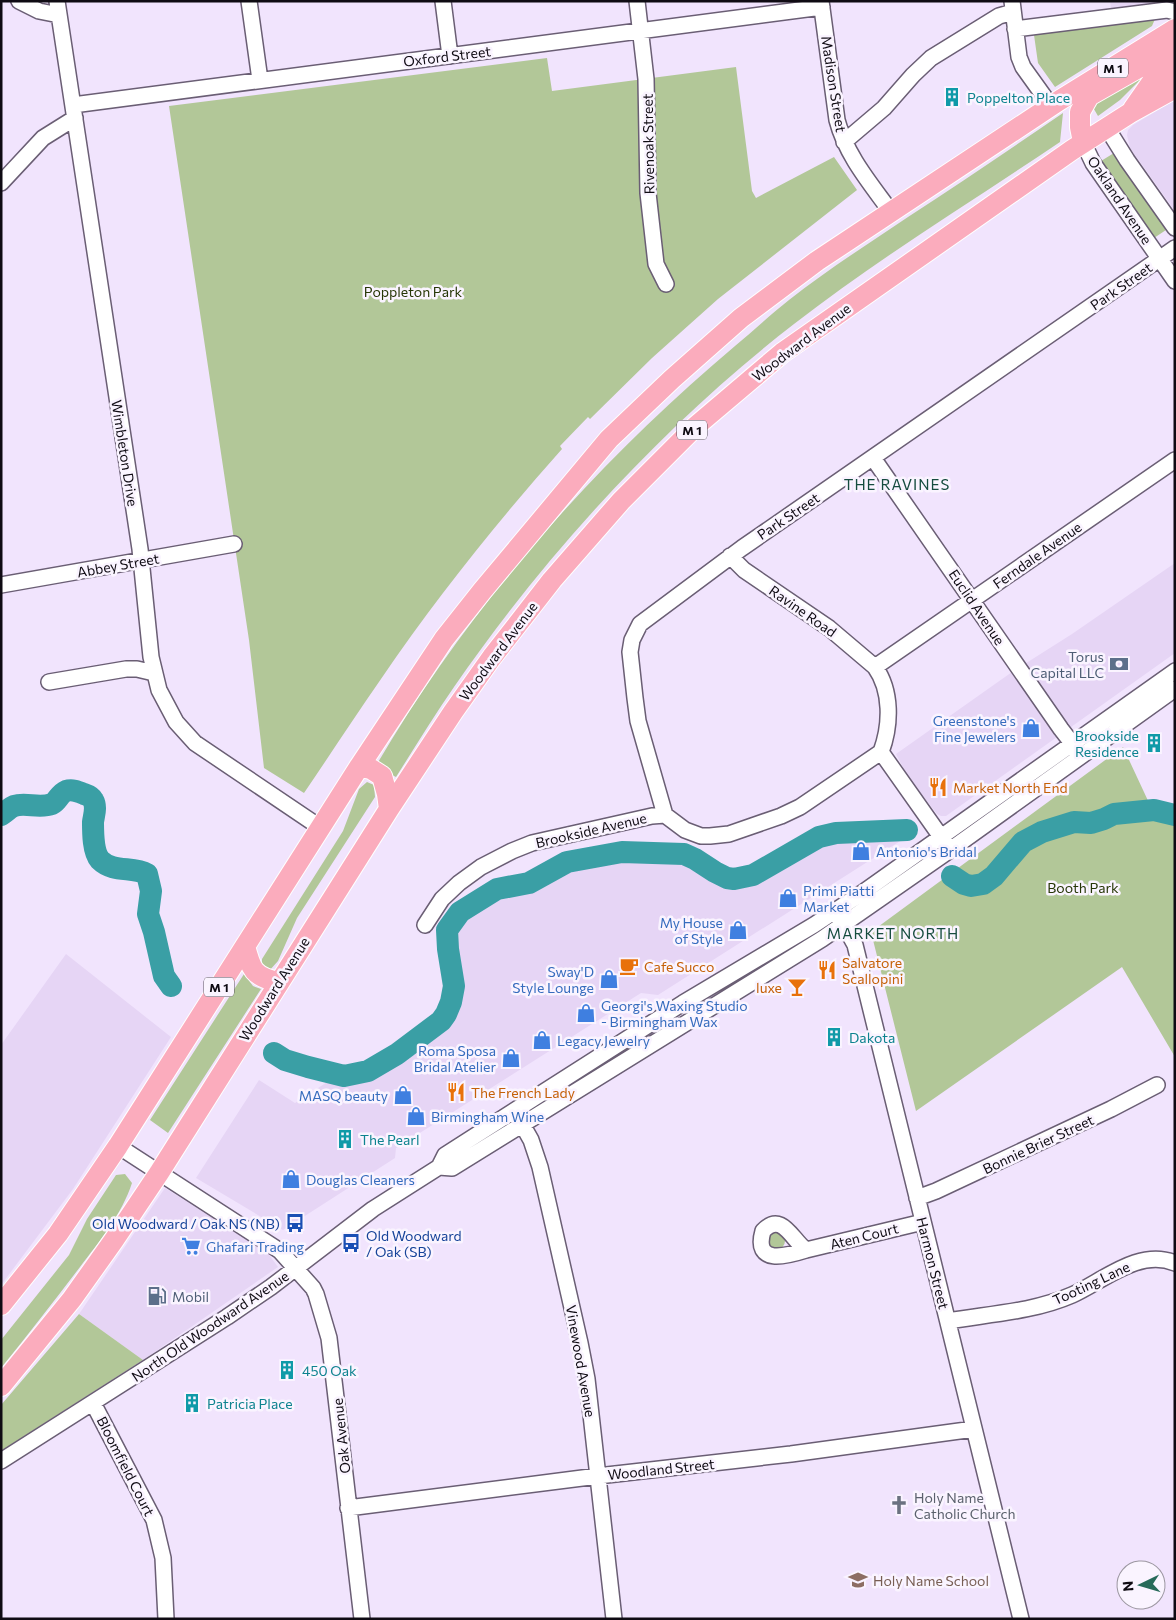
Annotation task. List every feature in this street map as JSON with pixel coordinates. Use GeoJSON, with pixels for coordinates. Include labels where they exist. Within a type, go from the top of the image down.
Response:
{"type":"FeatureCollection","features":[{"type":"Feature","properties":{"kind":"main road","name":"M 1"},"geometry":{"type":"LineString","coordinates":[[1,1305],[52,1242],[118,1146],[359,767],[444,639],[609,439],[672,379],[742,318],[817,261],[1051,106],[1175,29]]}},
{"type":"Feature","properties":{"kind":"main road"},"geometry":{"type":"LineString","coordinates":[[1083,142],[1080,112],[1089,96],[1175,47]]}},
{"type":"Feature","properties":{"kind":"main road"},"geometry":{"type":"LineString","coordinates":[[1130,113],[1156,76],[1175,66]]}},
{"type":"Feature","properties":{"kind":"main road","name":"Woodward Avenue"},"geometry":{"type":"LineString","coordinates":[[1,1386],[72,1299],[114,1240],[159,1173],[389,809],[487,664],[552,580],[620,501],[696,426],[782,353],[1083,142],[1175,88]]}},
{"type":"Feature","properties":{"kind":"main road"},"geometry":{"type":"LineString","coordinates":[[359,767],[371,769],[382,776],[389,809]]}},
{"type":"Feature","properties":{"kind":"main road"},"geometry":{"type":"LineString","coordinates":[[245,946],[250,963],[256,974],[279,982]]}},
{"type":"Feature","properties":{"kind":"street"},"geometry":{"type":"LineString","coordinates":[[19,1],[39,11],[58,8]]}},
{"type":"Feature","properties":{"kind":"street"},"geometry":{"type":"LineString","coordinates":[[249,1],[260,80]]}},
{"type":"Feature","properties":{"kind":"street"},"geometry":{"type":"LineString","coordinates":[[443,1],[450,56]]}},
{"type":"Feature","properties":{"kind":"street","name":"Rivenoak Street"},"geometry":{"type":"LineString","coordinates":[[637,1],[646,79],[648,193],[656,264],[666,284]]}},
{"type":"Feature","properties":{"kind":"street","name":"Oxford Street"},"geometry":{"type":"LineString","coordinates":[[1,183],[43,138],[74,112],[260,80],[641,31],[822,4]]}},
{"type":"Feature","properties":{"kind":"street","name":"Madison Street"},"geometry":{"type":"LineString","coordinates":[[822,4],[837,120],[844,142],[891,212]]}},
{"type":"Feature","properties":{"kind":"street"},"geometry":{"type":"LineString","coordinates":[[844,142],[884,108],[931,58],[1013,7],[1018,52],[1023,67],[1051,106]]}},
{"type":"Feature","properties":{"kind":"street","name":"Wimbleton Drive"},"geometry":{"type":"LineString","coordinates":[[58,8],[141,561],[154,673],[169,712],[188,737],[320,828]]}},
{"type":"Feature","properties":{"kind":"street"},"geometry":{"type":"LineString","coordinates":[[1015,29],[1167,10],[1175,12]]}},
{"type":"Feature","properties":{"kind":"street","name":"Oakland Avenue"},"geometry":{"type":"LineString","coordinates":[[1107,128],[1175,228]]}},
{"type":"Feature","properties":{"kind":"street","name":"Oakland Avenue"},"geometry":{"type":"LineString","coordinates":[[1083,142],[1093,163],[1175,281]]}},
{"type":"Feature","properties":{"kind":"street","name":"Park Street"},"geometry":{"type":"LineString","coordinates":[[665,815],[638,721],[630,663],[632,640],[640,624],[730,556],[1175,248]]}},
{"type":"Feature","properties":{"kind":"street","name":"Euclid Avenue"},"geometry":{"type":"LineString","coordinates":[[873,458],[1056,722],[1082,756]]}},
{"type":"Feature","properties":{"kind":"street","name":"Ferndale Avenue"},"geometry":{"type":"LineString","coordinates":[[875,667],[1175,460]]}},
{"type":"Feature","properties":{"kind":"street","name":"Abbey Street"},"geometry":{"type":"LineString","coordinates":[[1,585],[234,544]]}},
{"type":"Feature","properties":{"kind":"street","name":"Ravine Road"},"geometry":{"type":"LineString","coordinates":[[730,556],[744,570],[829,628],[867,658],[875,667]]}},
{"type":"Feature","properties":{"kind":"street"},"geometry":{"type":"LineString","coordinates":[[875,667],[880,674],[884,686],[888,713],[885,740],[881,752],[950,850]]}},
{"type":"Feature","properties":{"kind":"street"},"geometry":{"type":"LineString","coordinates":[[49,682],[126,669],[137,669],[154,673]]}},
{"type":"Feature","properties":{"kind":"street","name":"North Old Woodward Avenue"},"geometry":{"type":"LineString","coordinates":[[1,1461],[227,1317],[296,1268],[358,1220],[439,1167],[452,1168],[519,1118],[683,1003],[836,910],[1175,671]]}},
{"type":"Feature","properties":{"kind":"street","name":"North Old Woodward Avenue"},"geometry":{"type":"LineString","coordinates":[[519,1118],[692,1020],[844,924],[1175,689]]}},
{"type":"Feature","properties":{"kind":"street","name":"Brookside Avenue"},"geometry":{"type":"LineString","coordinates":[[425,925],[442,899],[458,883],[481,867],[532,843],[636,818],[665,815],[685,830],[700,836],[729,834],[781,816],[805,804],[881,752]]}},
{"type":"Feature","properties":{"kind":"street","name":"Harmon Street"},"geometry":{"type":"LineString","coordinates":[[836,910],[855,945],[1022,1619]]}},
{"type":"Feature","properties":{"kind":"street"},"geometry":{"type":"LineString","coordinates":[[683,1003],[692,1020]]}},
{"type":"Feature","properties":{"kind":"street","name":"Bonnie Brier Street"},"geometry":{"type":"LineString","coordinates":[[917,1198],[936,1191],[1103,1113],[1157,1085]]}},
{"type":"Feature","properties":{"kind":"street","name":"Vinewood Avenue"},"geometry":{"type":"LineString","coordinates":[[519,1118],[533,1145],[540,1167],[587,1379],[614,1619]]}},
{"type":"Feature","properties":{"kind":"street","name":"Oak Avenue"},"geometry":{"type":"LineString","coordinates":[[118,1146],[280,1251],[313,1288],[327,1328],[362,1619]]}},
{"type":"Feature","properties":{"kind":"street","name":"Aten Court"},"geometry":{"type":"LineString","coordinates":[[806,1250],[923,1222]]}},
{"type":"Feature","properties":{"kind":"street","name":"Tooting Lane"},"geometry":{"type":"LineString","coordinates":[[948,1322],[1029,1308],[1062,1299],[1134,1263],[1156,1259],[1175,1263]]}},
{"type":"Feature","properties":{"kind":"street","name":"Bloomfield Court"},"geometry":{"type":"LineString","coordinates":[[93,1403],[154,1520],[163,1558],[166,1619]]}},
{"type":"Feature","properties":{"kind":"street","name":"Woodland Street"},"geometry":{"type":"LineString","coordinates":[[348,1508],[598,1476],[791,1454],[974,1429]]}},
{"type":"Feature","properties":{"kind":"shaded area"},"geometry":{"type":"Polygon","coordinates":[[[1110,1],[1175,1],[1175,2],[1111,9],[1110,1]]]}},
{"type":"Feature","properties":{"kind":"shaded area"},"geometry":{"type":"Polygon","coordinates":[[[1175,100],[1175,211],[1130,148],[1127,135],[1128,130],[1133,125],[1175,100]]]}},
{"type":"Feature","properties":{"kind":"shaded area"},"geometry":{"type":"Polygon","coordinates":[[[1175,563],[1175,653],[946,816],[937,814],[908,777],[896,754],[1012,672],[1072,634],[1175,563]]]}},
{"type":"Feature","properties":{"kind":"shaded area"},"geometry":{"type":"Polygon","coordinates":[[[836,833],[905,838],[658,995],[641,993],[396,1148],[395,1158],[283,1230],[196,1178],[259,1080],[295,1103],[338,1075],[362,1073],[377,1066],[414,1043],[441,1021],[451,1002],[454,986],[447,930],[465,908],[497,889],[529,883],[567,862],[622,852],[684,854],[727,878],[745,878],[836,833]]]}},
{"type":"Feature","properties":{"kind":"shaded area"},"geometry":{"type":"Polygon","coordinates":[[[66,954],[171,1037],[73,1189],[1,1285],[1,1045],[66,954]]]}},
{"type":"Feature","properties":{"kind":"shaded area"},"geometry":{"type":"Polygon","coordinates":[[[165,1188],[267,1252],[278,1267],[143,1360],[79,1314],[165,1188]]]}},
{"type":"Feature","properties":{"kind":"green space"},"geometry":{"type":"Polygon","coordinates":[[[1155,19],[1152,26],[1055,87],[1038,63],[1034,35],[1037,33],[1155,19]]]}},
{"type":"Feature","properties":{"kind":"green space","name":"Poppleton Park"},"geometry":{"type":"Polygon","coordinates":[[[547,58],[552,91],[736,67],[752,191],[756,198],[834,157],[857,190],[718,299],[652,358],[590,419],[588,417],[560,446],[562,449],[491,532],[423,619],[304,793],[264,768],[249,640],[169,106],[547,58]]]}},
{"type":"Feature","properties":{"kind":"green space"},"geometry":{"type":"Polygon","coordinates":[[[1175,61],[1139,81],[1120,100],[1098,116],[1091,104],[1107,93],[1175,61]]]}},
{"type":"Feature","properties":{"kind":"green space"},"geometry":{"type":"Polygon","coordinates":[[[1063,113],[1060,142],[892,253],[794,324],[746,363],[654,447],[568,539],[528,588],[454,687],[396,777],[377,764],[413,705],[452,648],[494,593],[585,488],[683,391],[803,289],[1063,113]]]}},
{"type":"Feature","properties":{"kind":"green space"},"geometry":{"type":"Polygon","coordinates":[[[1114,153],[1166,230],[1154,238],[1101,161],[1114,153]]]}},
{"type":"Feature","properties":{"kind":"green space","name":"Booth Park"},"geometry":{"type":"Polygon","coordinates":[[[1123,747],[1150,805],[1162,805],[1175,812],[1175,1057],[1122,967],[916,1111],[871,932],[1123,747]]]}},
{"type":"Feature","properties":{"kind":"green space"},"geometry":{"type":"Polygon","coordinates":[[[367,782],[374,785],[375,797],[297,918],[278,961],[269,971],[262,968],[262,959],[343,831],[359,789],[367,782]]]}},
{"type":"Feature","properties":{"kind":"green space"},"geometry":{"type":"Polygon","coordinates":[[[244,974],[253,986],[261,989],[168,1133],[150,1120],[244,974]]]}},
{"type":"Feature","properties":{"kind":"green space"},"geometry":{"type":"Polygon","coordinates":[[[125,1174],[132,1183],[122,1206],[109,1227],[95,1248],[1,1368],[1,1340],[69,1255],[87,1219],[116,1175],[125,1174]]]}},
{"type":"Feature","properties":{"kind":"green space"},"geometry":{"type":"Polygon","coordinates":[[[776,1232],[782,1235],[785,1241],[782,1247],[776,1250],[770,1247],[767,1241],[770,1235],[776,1232]]]}},
{"type":"Feature","properties":{"kind":"green space"},"geometry":{"type":"Polygon","coordinates":[[[79,1314],[143,1360],[1,1451],[1,1405],[79,1314]]]}},
{"type":"Feature","properties":{"kind":"waterway"},"geometry":{"type":"LineString","coordinates":[[1,815],[12,807],[19,805],[42,806],[52,804],[68,790],[77,791],[91,798],[95,808],[93,822],[94,842],[100,860],[111,867],[136,870],[147,874],[151,891],[148,914],[164,976],[171,986]]}},
{"type":"Feature","properties":{"kind":"waterway"},"geometry":{"type":"LineString","coordinates":[[952,876],[971,886],[983,884],[994,876],[1023,842],[1042,832],[1074,822],[1091,823],[1114,814],[1154,810],[1175,815]]}},
{"type":"Feature","properties":{"kind":"waterway"},"geometry":{"type":"LineString","coordinates":[[274,1053],[285,1060],[344,1076],[368,1071],[397,1054],[441,1021],[446,1014],[451,1002],[454,986],[447,930],[460,912],[497,889],[529,883],[567,862],[622,852],[684,854],[715,872],[734,879],[753,875],[819,837],[836,833],[907,830]]}},
{"type":"Feature","properties":{"kind":"place","name":"Poppelton Place"},"geometry":{"type":"Point","coordinates":[952,97]}},
{"type":"Feature","properties":{"kind":"place","name":"Torus Capital LLC"},"geometry":{"type":"Point","coordinates":[1119,664]}},
{"type":"Feature","properties":{"kind":"place","name":"Greenstone's Fine Jewelers"},"geometry":{"type":"Point","coordinates":[1031,728]}},
{"type":"Feature","properties":{"kind":"place","name":"Brookside Residence"},"geometry":{"type":"Point","coordinates":[1154,743]}},
{"type":"Feature","properties":{"kind":"place","name":"Market North End"},"geometry":{"type":"Point","coordinates":[938,787]}},
{"type":"Feature","properties":{"kind":"place","name":"Antonio's Bridal"},"geometry":{"type":"Point","coordinates":[861,851]}},
{"type":"Feature","properties":{"kind":"place","name":"Primi Piatti Market"},"geometry":{"type":"Point","coordinates":[788,898]}},
{"type":"Feature","properties":{"kind":"place","name":"My House of Style"},"geometry":{"type":"Point","coordinates":[738,930]}},
{"type":"Feature","properties":{"kind":"place","name":"Cafe Succo"},"geometry":{"type":"Point","coordinates":[629,966]}},
{"type":"Feature","properties":{"kind":"place","name":"Salvatore Scallopini"},"geometry":{"type":"Point","coordinates":[827,970]}},
{"type":"Feature","properties":{"kind":"place","name":"Sway'D Style Lounge"},"geometry":{"type":"Point","coordinates":[609,979]}},
{"type":"Feature","properties":{"kind":"place","name":"luxe"},"geometry":{"type":"Point","coordinates":[797,987]}},
{"type":"Feature","properties":{"kind":"place","name":"Georgi's Waxing Studio - Birmingham Wax"},"geometry":{"type":"Point","coordinates":[586,1013]}},
{"type":"Feature","properties":{"kind":"place","name":"Dakota"},"geometry":{"type":"Point","coordinates":[834,1037]}},
{"type":"Feature","properties":{"kind":"place","name":"Legacy Jewelry"},"geometry":{"type":"Point","coordinates":[542,1040]}},
{"type":"Feature","properties":{"kind":"place","name":"Roma Sposa Bridal Atelier"},"geometry":{"type":"Point","coordinates":[511,1058]}},
{"type":"Feature","properties":{"kind":"place","name":"The French Lady"},"geometry":{"type":"Point","coordinates":[456,1092]}},
{"type":"Feature","properties":{"kind":"place","name":"MASQ beauty"},"geometry":{"type":"Point","coordinates":[403,1095]}},
{"type":"Feature","properties":{"kind":"place","name":"Birmingham Wine"},"geometry":{"type":"Point","coordinates":[416,1116]}},
{"type":"Feature","properties":{"kind":"place","name":"The Pearl"},"geometry":{"type":"Point","coordinates":[345,1139]}},
{"type":"Feature","properties":{"kind":"place","name":"Douglas Cleaners"},"geometry":{"type":"Point","coordinates":[291,1179]}},
{"type":"Feature","properties":{"kind":"place","name":"Old Woodward / Oak NS (NB)"},"geometry":{"type":"Point","coordinates":[295,1223]}},
{"type":"Feature","properties":{"kind":"place","name":"Old Woodward / Oak (SB)"},"geometry":{"type":"Point","coordinates":[351,1243]}},
{"type":"Feature","properties":{"kind":"place","name":"Ghafari Trading"},"geometry":{"type":"Point","coordinates":[191,1246]}},
{"type":"Feature","properties":{"kind":"place","name":"Mobil"},"geometry":{"type":"Point","coordinates":[157,1296]}},
{"type":"Feature","properties":{"kind":"place","name":"450 Oak"},"geometry":{"type":"Point","coordinates":[287,1370]}},
{"type":"Feature","properties":{"kind":"place","name":"Patricia Place"},"geometry":{"type":"Point","coordinates":[192,1403]}},
{"type":"Feature","properties":{"kind":"place","name":"Holy Name Catholic Church"},"geometry":{"type":"Point","coordinates":[899,1505]}},
{"type":"Feature","properties":{"kind":"place","name":"Holy Name School"},"geometry":{"type":"Point","coordinates":[858,1580]}},
{"type":"Feature","properties":{"kind":"district","name":"THE RAVINES"},"geometry":{"type":"Point","coordinates":[897,484]}},
{"type":"Feature","properties":{"kind":"district","name":"MARKET NORTH"},"geometry":{"type":"Point","coordinates":[893,933]}}]}
